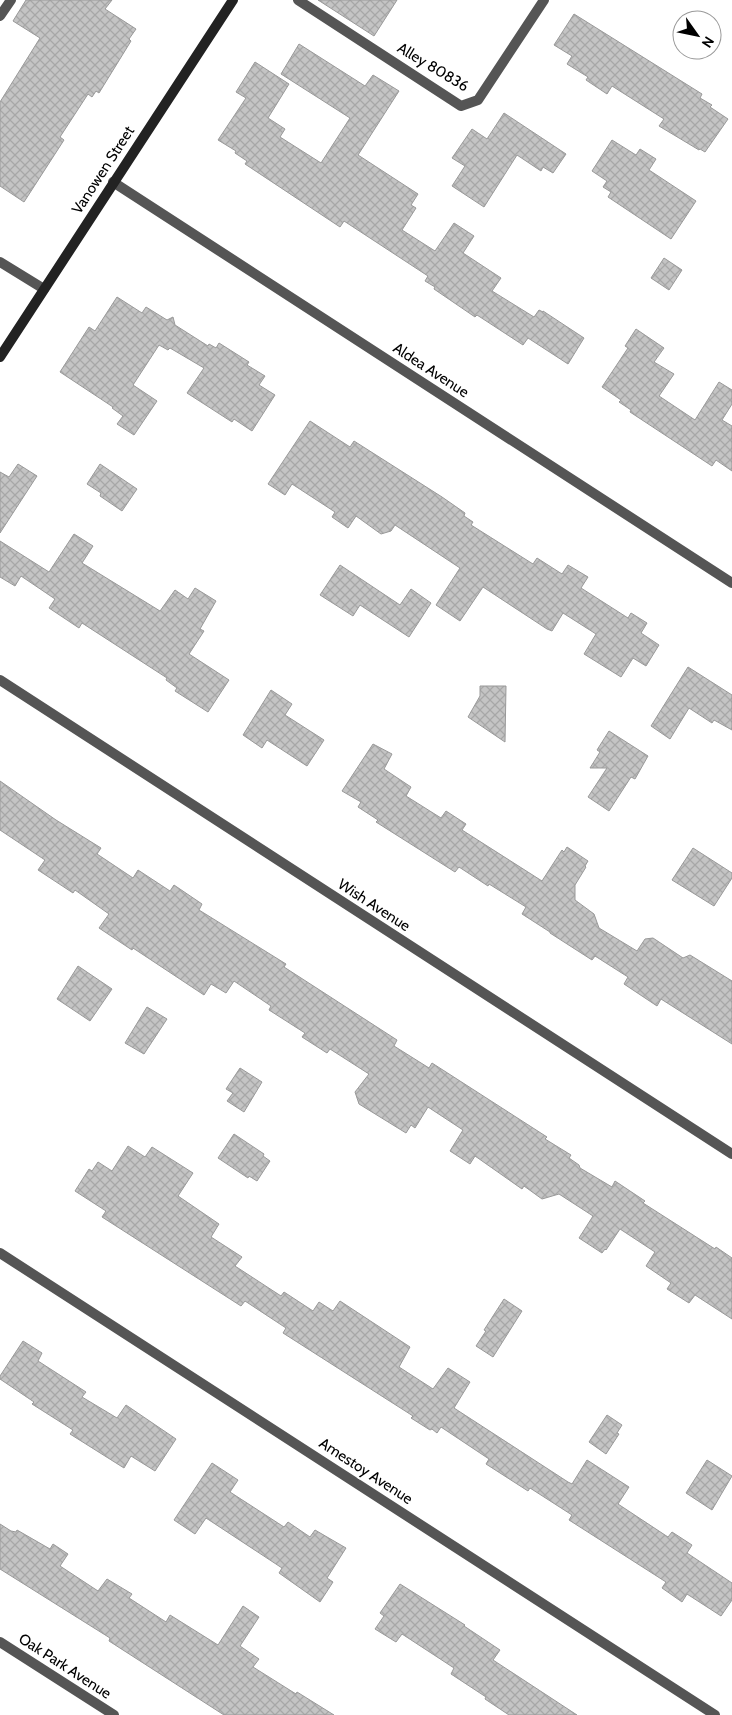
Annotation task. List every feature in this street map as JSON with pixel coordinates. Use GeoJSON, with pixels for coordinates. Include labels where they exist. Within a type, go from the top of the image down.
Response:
{"type":"FeatureCollection","features":[{"type":"Feature","properties":{"kind":"main road","name":"Vanowen Street"},"geometry":{"type":"LineString","coordinates":[[0,357],[232,0]]}},
{"type":"Feature","properties":{"kind":"street"},"geometry":{"type":"LineString","coordinates":[[0,16],[11,0]]}},
{"type":"Feature","properties":{"kind":"street","name":"Alley 80836"},"geometry":{"type":"LineString","coordinates":[[298,0],[461,106],[478,100],[544,0]]}},
{"type":"Feature","properties":{"kind":"street","name":"Aldea Avenue"},"geometry":{"type":"LineString","coordinates":[[114,182],[732,583]]}},
{"type":"Feature","properties":{"kind":"street"},"geometry":{"type":"LineString","coordinates":[[0,262],[44,289]]}},
{"type":"Feature","properties":{"kind":"street","name":"Wish Avenue"},"geometry":{"type":"LineString","coordinates":[[0,680],[732,1154]]}},
{"type":"Feature","properties":{"kind":"street","name":"Amestoy Avenue"},"geometry":{"type":"LineString","coordinates":[[0,1253],[715,1715]]}},
{"type":"Feature","properties":{"kind":"street","name":"Oak Park Avenue"},"geometry":{"type":"LineString","coordinates":[[0,1642],[114,1715]]}},
{"type":"Feature","properties":{"kind":"building"},"geometry":{"type":"Polygon","coordinates":[[[26,0],[112,0],[105,9],[136,29],[129,39],[131,41],[99,93],[96,91],[92,97],[88,94],[60,137],[64,140],[24,202],[0,186],[0,102],[40,38],[13,21],[26,0]]]}},
{"type":"Feature","properties":{"kind":"building"},"geometry":{"type":"Polygon","coordinates":[[[318,0],[397,0],[374,36],[318,0]]]}},
{"type":"Feature","properties":{"kind":"building"},"geometry":{"type":"Polygon","coordinates":[[[574,14],[702,94],[700,98],[712,105],[710,107],[728,119],[705,152],[659,126],[664,119],[612,86],[607,94],[586,80],[588,77],[567,64],[572,56],[554,45],[574,14]]]}},
{"type":"Feature","properties":{"kind":"building"},"geometry":{"type":"Polygon","coordinates":[[[299,44],[365,86],[373,75],[399,91],[358,155],[418,194],[411,205],[416,208],[402,230],[435,251],[454,223],[474,236],[463,253],[501,278],[492,291],[534,317],[539,310],[543,311],[584,338],[568,364],[528,338],[523,345],[477,315],[475,317],[434,289],[435,287],[425,281],[428,276],[344,221],[340,227],[245,164],[247,161],[235,153],[236,151],[218,140],[246,98],[236,92],[255,62],[289,84],[268,118],[285,129],[280,137],[321,163],[350,118],[281,74],[299,44]]]}},
{"type":"Feature","properties":{"kind":"building"},"geometry":{"type":"Polygon","coordinates":[[[504,113],[566,154],[553,173],[543,167],[541,171],[517,155],[484,207],[452,186],[465,166],[452,158],[472,129],[487,139],[504,113]]]}},
{"type":"Feature","properties":{"kind":"building"},"geometry":{"type":"Polygon","coordinates":[[[612,140],[636,155],[640,149],[656,159],[649,170],[696,201],[671,239],[608,197],[611,192],[603,187],[607,181],[592,171],[612,140]]]}},
{"type":"Feature","properties":{"kind":"building"},"geometry":{"type":"Polygon","coordinates":[[[664,258],[682,270],[669,290],[651,278],[664,258]]]}},
{"type":"Feature","properties":{"kind":"building"},"geometry":{"type":"Polygon","coordinates":[[[117,297],[142,313],[146,307],[167,320],[173,317],[175,325],[208,346],[209,344],[216,348],[219,343],[249,362],[247,365],[265,376],[259,385],[275,395],[252,431],[234,419],[232,422],[187,393],[204,368],[170,348],[168,350],[159,345],[133,385],[157,401],[134,435],[117,424],[123,416],[113,407],[60,372],[89,327],[95,331],[117,297]]]}},
{"type":"Feature","properties":{"kind":"building"},"geometry":{"type":"Polygon","coordinates":[[[636,329],[664,348],[654,362],[674,374],[659,396],[695,420],[719,382],[732,390],[732,404],[722,420],[732,426],[732,471],[716,460],[712,466],[630,412],[631,410],[619,402],[621,400],[602,387],[628,348],[625,346],[636,329]]]}},
{"type":"Feature","properties":{"kind":"building"},"geometry":{"type":"Polygon","coordinates":[[[310,421],[350,447],[354,441],[442,497],[465,513],[464,516],[473,522],[471,525],[533,564],[537,558],[562,574],[568,565],[588,577],[581,588],[628,618],[631,613],[647,623],[641,633],[659,645],[646,666],[633,658],[621,677],[584,654],[596,634],[563,613],[552,631],[547,629],[483,587],[460,621],[436,605],[460,568],[395,525],[391,531],[381,534],[356,516],[348,528],[332,517],[335,512],[292,484],[285,495],[268,484],[310,421]]]}},
{"type":"Feature","properties":{"kind":"building"},"geometry":{"type":"Polygon","coordinates":[[[18,464],[37,476],[0,533],[0,472],[9,477],[18,464]]]}},
{"type":"Feature","properties":{"kind":"building"},"geometry":{"type":"Polygon","coordinates":[[[100,464],[137,489],[122,511],[100,496],[101,493],[87,484],[100,464]]]}},
{"type":"Feature","properties":{"kind":"building"},"geometry":{"type":"Polygon","coordinates":[[[74,534],[93,546],[82,563],[160,611],[175,590],[188,599],[195,588],[216,601],[200,629],[204,631],[189,654],[229,680],[208,712],[175,691],[177,688],[166,680],[167,678],[82,623],[79,628],[49,608],[55,599],[21,576],[15,586],[0,577],[0,541],[49,572],[74,534]]]}},
{"type":"Feature","properties":{"kind":"building"},"geometry":{"type":"Polygon","coordinates":[[[340,565],[400,605],[411,589],[431,603],[409,637],[360,605],[353,616],[320,595],[340,565]]]}},
{"type":"Feature","properties":{"kind":"building"},"geometry":{"type":"Polygon","coordinates":[[[688,667],[732,695],[732,730],[714,720],[712,723],[689,708],[670,739],[651,726],[688,667]]]}},
{"type":"Feature","properties":{"kind":"building"},"geometry":{"type":"Polygon","coordinates":[[[480,686],[506,686],[505,742],[468,717],[480,696],[480,686]]]}},
{"type":"Feature","properties":{"kind":"building"},"geometry":{"type":"Polygon","coordinates":[[[271,690],[292,704],[285,715],[324,740],[307,766],[267,740],[262,748],[243,735],[271,690]]]}},
{"type":"Feature","properties":{"kind":"building"},"geometry":{"type":"Polygon","coordinates":[[[609,731],[648,756],[635,779],[631,777],[609,811],[588,797],[607,768],[590,768],[600,752],[597,750],[609,731]]]}},
{"type":"Feature","properties":{"kind":"building"},"geometry":{"type":"Polygon","coordinates":[[[373,744],[392,754],[384,769],[411,787],[406,796],[441,818],[446,811],[466,824],[462,830],[542,881],[562,850],[564,852],[567,847],[588,861],[575,885],[575,900],[594,914],[599,928],[637,951],[645,939],[653,938],[683,958],[690,955],[732,981],[732,1044],[661,999],[657,1006],[624,984],[628,977],[595,956],[592,960],[522,914],[526,907],[459,867],[455,872],[376,822],[378,820],[358,807],[361,802],[342,791],[373,744]]]}},
{"type":"Feature","properties":{"kind":"building"},"geometry":{"type":"Polygon","coordinates":[[[0,781],[56,820],[101,848],[97,854],[133,878],[138,870],[170,891],[174,885],[202,904],[199,910],[286,964],[284,967],[397,1040],[394,1046],[429,1068],[432,1063],[547,1137],[545,1139],[571,1155],[569,1158],[579,1165],[580,1168],[612,1187],[615,1181],[645,1201],[643,1203],[732,1258],[732,1319],[695,1295],[689,1303],[667,1289],[671,1283],[646,1266],[655,1252],[620,1229],[602,1253],[579,1238],[593,1216],[559,1194],[542,1199],[524,1186],[522,1189],[475,1156],[470,1164],[450,1151],[463,1130],[428,1107],[415,1128],[411,1125],[406,1133],[359,1104],[355,1092],[369,1074],[330,1049],[327,1053],[302,1037],[305,1033],[269,1010],[271,1006],[234,981],[226,993],[211,984],[204,995],[99,928],[109,914],[75,890],[73,893],[38,870],[45,860],[0,830],[0,781]]]}},
{"type":"Feature","properties":{"kind":"building"},"geometry":{"type":"Polygon","coordinates":[[[693,848],[732,873],[732,878],[714,906],[672,880],[693,848]]]}},
{"type":"Feature","properties":{"kind":"building"},"geometry":{"type":"Polygon","coordinates":[[[78,966],[112,989],[90,1021],[57,999],[78,966]]]}},
{"type":"Feature","properties":{"kind":"building"},"geometry":{"type":"Polygon","coordinates":[[[147,1007],[167,1019],[144,1054],[125,1043],[147,1007]]]}},
{"type":"Feature","properties":{"kind":"building"},"geometry":{"type":"Polygon","coordinates":[[[240,1068],[262,1082],[244,1112],[227,1101],[233,1093],[226,1089],[240,1068]]]}},
{"type":"Feature","properties":{"kind":"building"},"geometry":{"type":"Polygon","coordinates":[[[234,1134],[264,1154],[263,1156],[270,1161],[257,1181],[249,1176],[248,1178],[218,1158],[234,1134]]]}},
{"type":"Feature","properties":{"kind":"building"},"geometry":{"type":"Polygon","coordinates":[[[128,1146],[145,1157],[152,1147],[193,1173],[178,1196],[219,1224],[211,1237],[242,1257],[235,1266],[281,1296],[284,1292],[313,1311],[319,1302],[333,1311],[340,1301],[410,1347],[399,1367],[433,1389],[448,1368],[470,1382],[454,1408],[568,1482],[572,1484],[587,1460],[629,1487],[618,1504],[668,1537],[672,1532],[692,1545],[687,1553],[732,1583],[732,1600],[721,1616],[687,1594],[682,1602],[662,1588],[666,1582],[569,1520],[572,1515],[530,1488],[528,1491],[486,1464],[489,1459],[441,1427],[437,1433],[432,1429],[430,1430],[411,1418],[413,1416],[283,1333],[286,1328],[245,1301],[241,1306],[102,1217],[106,1211],[75,1191],[89,1169],[92,1171],[98,1162],[112,1171],[128,1146]]]}},
{"type":"Feature","properties":{"kind":"building"},"geometry":{"type":"Polygon","coordinates":[[[504,1299],[522,1311],[493,1357],[476,1346],[504,1299]]]}},
{"type":"Feature","properties":{"kind":"building"},"geometry":{"type":"Polygon","coordinates":[[[23,1341],[42,1353],[38,1361],[86,1392],[82,1397],[117,1418],[126,1405],[176,1439],[155,1471],[131,1456],[124,1468],[70,1434],[73,1430],[32,1404],[34,1402],[0,1379],[0,1376],[23,1341]]]}},
{"type":"Feature","properties":{"kind":"building"},"geometry":{"type":"Polygon","coordinates":[[[607,1415],[622,1425],[617,1433],[619,1434],[606,1454],[589,1442],[607,1415]]]}},
{"type":"Feature","properties":{"kind":"building"},"geometry":{"type":"Polygon","coordinates":[[[707,1460],[732,1476],[712,1510],[686,1493],[707,1460]]]}},
{"type":"Feature","properties":{"kind":"building"},"geometry":{"type":"Polygon","coordinates":[[[212,1463],[238,1480],[230,1492],[284,1527],[288,1522],[310,1537],[315,1530],[346,1548],[327,1578],[333,1582],[320,1602],[279,1573],[282,1568],[206,1518],[195,1534],[174,1520],[212,1463]]]}},
{"type":"Feature","properties":{"kind":"building"},"geometry":{"type":"Polygon","coordinates":[[[0,1524],[11,1531],[16,1532],[17,1530],[50,1549],[53,1544],[68,1554],[60,1566],[98,1591],[107,1579],[132,1594],[129,1598],[166,1622],[170,1615],[218,1645],[243,1606],[259,1617],[240,1646],[259,1659],[253,1667],[334,1715],[224,1715],[109,1641],[110,1638],[0,1569],[0,1524]]]}},
{"type":"Feature","properties":{"kind":"building"},"geometry":{"type":"Polygon","coordinates":[[[400,1584],[465,1625],[500,1650],[493,1660],[577,1715],[509,1715],[451,1674],[454,1668],[402,1634],[396,1642],[375,1629],[384,1616],[380,1613],[400,1584]]]}}]}
